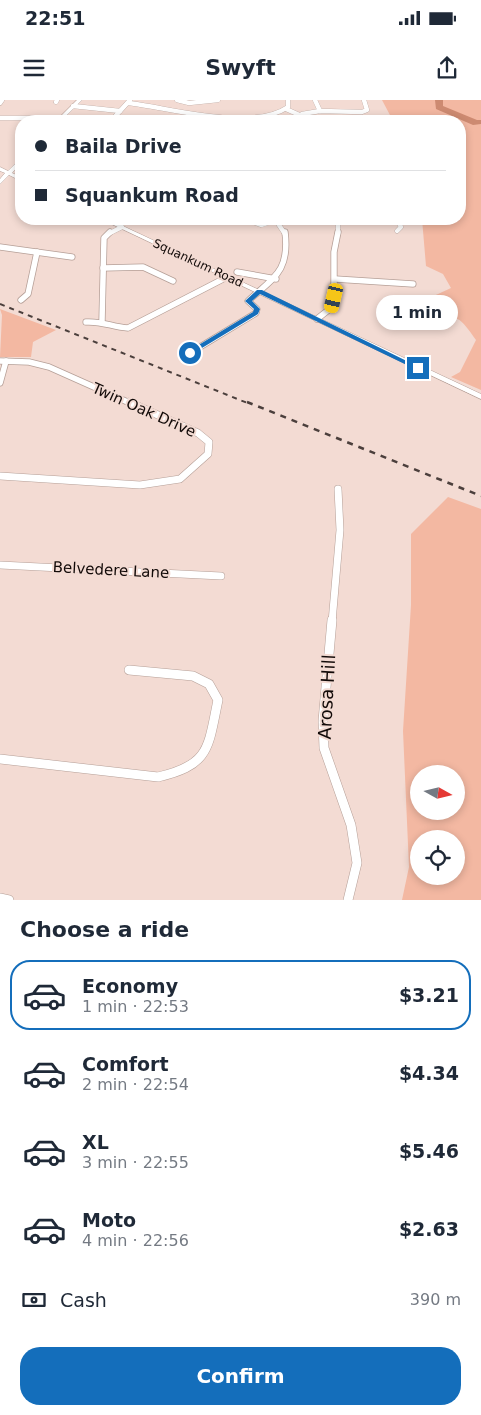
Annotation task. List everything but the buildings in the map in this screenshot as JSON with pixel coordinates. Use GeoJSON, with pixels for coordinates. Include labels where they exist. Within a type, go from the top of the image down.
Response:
{"type":"FeatureCollection","features":[{"type":"Feature","properties":{"kind":"main road"},"geometry":{"type":"LineString","coordinates":[[64,115],[80,100]]}},
{"type":"Feature","properties":{"kind":"main road"},"geometry":{"type":"LineString","coordinates":[[0,183],[15,166]]}},
{"type":"Feature","properties":{"kind":"main road"},"geometry":{"type":"LineString","coordinates":[[0,169],[15,176]]}},
{"type":"Feature","properties":{"kind":"main road"},"geometry":{"type":"LineString","coordinates":[[0,183],[15,180]]}},
{"type":"Feature","properties":{"kind":"main road","name":"Squankum Road"},"geometry":{"type":"LineString","coordinates":[[118,225],[481,398]]}},
{"type":"Feature","properties":{"kind":"street"},"geometry":{"type":"LineString","coordinates":[[177,100],[189,103],[218,100]]}},
{"type":"Feature","properties":{"kind":"street"},"geometry":{"type":"LineString","coordinates":[[286,109],[288,100]]}},
{"type":"Feature","properties":{"kind":"street"},"geometry":{"type":"LineString","coordinates":[[315,100],[320,110]]}},
{"type":"Feature","properties":{"kind":"street"},"geometry":{"type":"LineString","coordinates":[[265,115],[277,114],[286,109],[302,114],[320,110],[362,112],[367,110],[364,100]]}},
{"type":"Feature","properties":{"kind":"street"},"geometry":{"type":"LineString","coordinates":[[116,115],[129,101],[202,114],[228,115]]}},
{"type":"Feature","properties":{"kind":"street"},"geometry":{"type":"LineString","coordinates":[[73,106],[120,111]]}},
{"type":"Feature","properties":{"kind":"street"},"geometry":{"type":"LineString","coordinates":[[0,118],[15,119]]}},
{"type":"Feature","properties":{"kind":"street"},"geometry":{"type":"LineString","coordinates":[[190,353],[256,313],[257,309],[248,301],[276,279],[283,267],[286,232],[283,225]]}},
{"type":"Feature","properties":{"kind":"street"},"geometry":{"type":"LineString","coordinates":[[317,319],[331,308],[335,279],[334,252],[338,225]]}},
{"type":"Feature","properties":{"kind":"street"},"geometry":{"type":"LineString","coordinates":[[397,231],[400,225]]}},
{"type":"Feature","properties":{"kind":"street"},"geometry":{"type":"LineString","coordinates":[[102,321],[104,238],[108,233],[122,227]]}},
{"type":"Feature","properties":{"kind":"street"},"geometry":{"type":"LineString","coordinates":[[0,247],[72,257]]}},
{"type":"Feature","properties":{"kind":"street"},"geometry":{"type":"LineString","coordinates":[[21,300],[28,294],[37,252]]}},
{"type":"Feature","properties":{"kind":"street"},"geometry":{"type":"LineString","coordinates":[[103,268],[143,267],[173,281]]}},
{"type":"Feature","properties":{"kind":"street"},"geometry":{"type":"LineString","coordinates":[[237,272],[276,279]]}},
{"type":"Feature","properties":{"kind":"street"},"geometry":{"type":"LineString","coordinates":[[86,322],[102,321],[116,328],[128,328],[227,277]]}},
{"type":"Feature","properties":{"kind":"street"},"geometry":{"type":"LineString","coordinates":[[335,279],[391,285],[413,284]]}},
{"type":"Feature","properties":{"kind":"street"},"geometry":{"type":"LineString","coordinates":[[0,383],[3,361]]}},
{"type":"Feature","properties":{"kind":"street","name":"Twin Oak Drive"},"geometry":{"type":"LineString","coordinates":[[0,476],[140,485],[162,483],[180,479],[208,454],[209,442],[198,433],[49,367],[29,362],[3,361]]}},
{"type":"Feature","properties":{"kind":"street","name":"Arosa Hill"},"geometry":{"type":"LineString","coordinates":[[338,489],[340,530],[324,721],[324,748],[352,825],[357,864],[348,900]]}},
{"type":"Feature","properties":{"kind":"street","name":"Belvedere Lane"},"geometry":{"type":"LineString","coordinates":[[0,565],[222,576]]}},
{"type":"Feature","properties":{"kind":"street"},"geometry":{"type":"LineString","coordinates":[[0,758],[158,777],[180,772],[199,761],[210,738],[218,700],[209,684],[193,676],[129,670]]}},
{"type":"Feature","properties":{"kind":"street"},"geometry":{"type":"LineString","coordinates":[[0,898],[9,900]]}},
{"type":"Feature","properties":{"kind":"shaded area"},"geometry":{"type":"Polygon","coordinates":[[[382,100],[481,100],[481,390],[451,377],[460,372],[476,340],[466,326],[458,319],[431,312],[425,300],[451,288],[443,274],[426,266],[423,225],[466,225],[466,115],[390,115],[382,100]]]}},
{"type":"Feature","properties":{"kind":"shaded area"},"geometry":{"type":"Polygon","coordinates":[[[0,309],[56,330],[33,342],[31,357],[0,357],[2,315],[0,309]]]}},
{"type":"Feature","properties":{"kind":"shaded area"},"geometry":{"type":"Polygon","coordinates":[[[448,497],[481,509],[481,900],[402,900],[409,867],[403,731],[411,605],[411,534],[448,497]]]}},
{"type":"Feature","properties":{"kind":"waterway"},"geometry":{"type":"LineString","coordinates":[[439,100],[439,107],[458,115]]}},
{"type":"Feature","properties":{"kind":"waterway"},"geometry":{"type":"LineString","coordinates":[[466,119],[476,123],[481,122]]}},
{"type":"Feature","properties":{"kind":"railway"},"geometry":{"type":"LineString","coordinates":[[0,304],[250,404]]}},
{"type":"Feature","properties":{"kind":"railway"},"geometry":{"type":"LineString","coordinates":[[247,402],[481,496]]}},
{"type":"Feature","properties":{"kind":"route"},"geometry":{"type":"LineString","coordinates":[[190,353],[256,313],[257,309],[248,301],[259,292],[418,368]]}}]}
